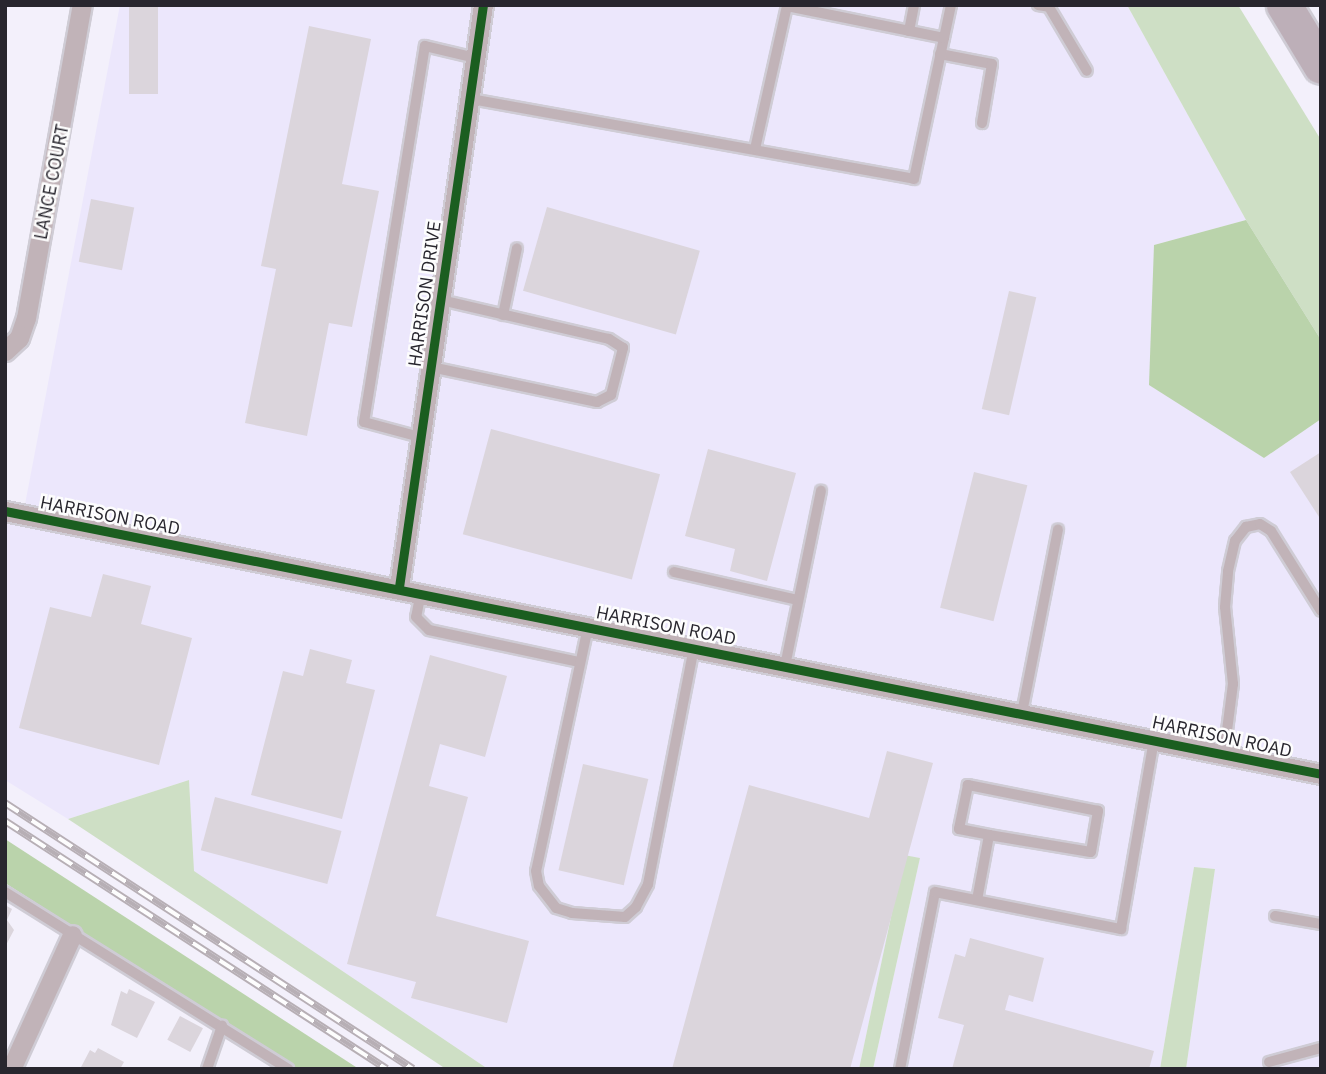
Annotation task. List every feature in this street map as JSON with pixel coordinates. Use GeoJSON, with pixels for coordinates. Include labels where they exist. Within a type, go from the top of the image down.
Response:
{"type":"FeatureCollection","features":[{"type":"Feature","properties":{"kind":"highway"},"geometry":{"type":"LineString","coordinates":[[1284,5],[1321,66]]}},
{"type":"Feature","properties":{"kind":"street","name":"LANCE COURT"},"geometry":{"type":"LineString","coordinates":[[5,351],[19,338],[26,318],[82,5]]}},
{"type":"Feature","properties":{"kind":"street","name":"HARRISON DRIVE"},"geometry":{"type":"LineString","coordinates":[[399,587],[483,5]]}},
{"type":"Feature","properties":{"kind":"street","name":"HARRISON ROAD"},"geometry":{"type":"LineString","coordinates":[[5,511],[399,587],[1321,774]]}},
{"type":"Feature","properties":{"kind":"street"},"geometry":{"type":"LineString","coordinates":[[11,1069],[72,935]]}},
{"type":"Feature","properties":{"kind":"lane"},"geometry":{"type":"LineString","coordinates":[[909,31],[914,5]]}},
{"type":"Feature","properties":{"kind":"lane"},"geometry":{"type":"LineString","coordinates":[[471,99],[914,179],[951,5]]}},
{"type":"Feature","properties":{"kind":"lane"},"geometry":{"type":"LineString","coordinates":[[1038,5],[1049,7],[1087,71]]}},
{"type":"Feature","properties":{"kind":"lane"},"geometry":{"type":"LineString","coordinates":[[755,149],[787,6],[944,38]]}},
{"type":"Feature","properties":{"kind":"lane"},"geometry":{"type":"LineString","coordinates":[[420,437],[364,422],[425,46],[476,58]]}},
{"type":"Feature","properties":{"kind":"lane"},"geometry":{"type":"LineString","coordinates":[[940,54],[992,64],[982,123]]}},
{"type":"Feature","properties":{"kind":"lane"},"geometry":{"type":"LineString","coordinates":[[503,314],[517,247]]}},
{"type":"Feature","properties":{"kind":"lane"},"geometry":{"type":"LineString","coordinates":[[431,367],[597,402],[611,395],[623,348],[609,339],[440,300]]}},
{"type":"Feature","properties":{"kind":"lane"},"geometry":{"type":"LineString","coordinates":[[785,666],[821,491]]}},
{"type":"Feature","properties":{"kind":"lane"},"geometry":{"type":"LineString","coordinates":[[1224,754],[1233,705],[1225,607],[1228,571],[1235,541],[1246,527],[1260,524],[1271,531],[1321,611]]}},
{"type":"Feature","properties":{"kind":"lane"},"geometry":{"type":"LineString","coordinates":[[1021,713],[1058,530]]}},
{"type":"Feature","properties":{"kind":"lane"},"geometry":{"type":"LineString","coordinates":[[674,572],[798,600]]}},
{"type":"Feature","properties":{"kind":"lane"},"geometry":{"type":"LineString","coordinates":[[421,592],[416,617],[419,624],[580,662]]}},
{"type":"Feature","properties":{"kind":"lane"},"geometry":{"type":"LineString","coordinates":[[588,627],[536,871],[539,886],[556,908],[572,913],[625,917],[636,907],[648,884],[694,647]]}},
{"type":"Feature","properties":{"kind":"lane"},"geometry":{"type":"LineString","coordinates":[[900,1069],[934,892],[1121,929],[1154,740]]}},
{"type":"Feature","properties":{"kind":"lane"},"geometry":{"type":"LineString","coordinates":[[968,785],[1097,811],[1091,852],[989,835],[959,829],[968,785]]}},
{"type":"Feature","properties":{"kind":"lane"},"geometry":{"type":"LineString","coordinates":[[977,900],[989,835]]}},
{"type":"Feature","properties":{"kind":"lane"},"geometry":{"type":"LineString","coordinates":[[5,892],[288,1069]]}},
{"type":"Feature","properties":{"kind":"lane"},"geometry":{"type":"LineString","coordinates":[[1275,916],[1321,924]]}},
{"type":"Feature","properties":{"kind":"lane"},"geometry":{"type":"LineString","coordinates":[[206,1069],[222,1026]]}},
{"type":"Feature","properties":{"kind":"lane"},"geometry":{"type":"LineString","coordinates":[[1269,1062],[1321,1048]]}},
{"type":"Feature","properties":{"kind":"shaded area"},"geometry":{"type":"Polygon","coordinates":[[[120,5],[1127,5],[1246,220],[1154,245],[1264,458],[1321,419],[1321,1069],[1186,1069],[1215,869],[1194,867],[1160,1069],[873,1069],[920,858],[904,856],[859,1069],[488,1069],[193,871],[189,780],[68,819],[5,780],[5,511],[23,515],[120,5]]]}},
{"type":"Feature","properties":{"kind":"green space"},"geometry":{"type":"Polygon","coordinates":[[[1127,5],[1238,5],[1321,140],[1321,340],[1246,220],[1127,5]]]}},
{"type":"Feature","properties":{"kind":"green space"},"geometry":{"type":"Polygon","coordinates":[[[1246,220],[1321,340],[1321,419],[1264,458],[1149,385],[1154,245],[1246,220]]]}},
{"type":"Feature","properties":{"kind":"green space"},"geometry":{"type":"Polygon","coordinates":[[[189,780],[194,871],[488,1069],[446,1069],[68,819],[189,780]]]}},
{"type":"Feature","properties":{"kind":"green space"},"geometry":{"type":"Polygon","coordinates":[[[5,839],[359,1069],[295,1069],[5,883],[5,839]]]}},
{"type":"Feature","properties":{"kind":"green space"},"geometry":{"type":"Polygon","coordinates":[[[904,855],[920,858],[873,1069],[859,1069],[904,855]]]}},
{"type":"Feature","properties":{"kind":"green space"},"geometry":{"type":"Polygon","coordinates":[[[1194,867],[1215,869],[1186,1069],[1160,1069],[1194,867]]]}},
{"type":"Feature","properties":{"kind":"building"},"geometry":{"type":"Polygon","coordinates":[[[129,5],[158,5],[158,94],[129,94],[129,5]]]}},
{"type":"Feature","properties":{"kind":"building"},"geometry":{"type":"Polygon","coordinates":[[[309,26],[371,39],[342,184],[379,191],[352,327],[329,323],[307,436],[245,423],[276,269],[261,266],[309,26]]]}},
{"type":"Feature","properties":{"kind":"building"},"geometry":{"type":"Polygon","coordinates":[[[91,199],[134,207],[122,270],[79,262],[91,199]]]}},
{"type":"Feature","properties":{"kind":"building"},"geometry":{"type":"Polygon","coordinates":[[[547,207],[700,251],[676,334],[523,291],[547,207]]]}},
{"type":"Feature","properties":{"kind":"building"},"geometry":{"type":"Polygon","coordinates":[[[1009,291],[1036,297],[1009,415],[982,409],[1009,291]]]}},
{"type":"Feature","properties":{"kind":"building"},"geometry":{"type":"Polygon","coordinates":[[[491,429],[660,474],[632,580],[463,534],[491,429]]]}},
{"type":"Feature","properties":{"kind":"building"},"geometry":{"type":"Polygon","coordinates":[[[708,449],[796,473],[767,581],[730,571],[735,549],[685,536],[708,449]]]}},
{"type":"Feature","properties":{"kind":"building"},"geometry":{"type":"Polygon","coordinates":[[[1321,452],[1321,520],[1290,472],[1321,452]]]}},
{"type":"Feature","properties":{"kind":"building"},"geometry":{"type":"Polygon","coordinates":[[[974,472],[1027,485],[993,621],[940,608],[974,472]]]}},
{"type":"Feature","properties":{"kind":"building"},"geometry":{"type":"Polygon","coordinates":[[[103,574],[151,586],[141,624],[192,638],[159,765],[19,728],[50,607],[91,617],[103,574]]]}},
{"type":"Feature","properties":{"kind":"building"},"geometry":{"type":"Polygon","coordinates":[[[310,649],[352,660],[346,683],[375,690],[342,819],[251,795],[283,671],[303,676],[310,649]]]}},
{"type":"Feature","properties":{"kind":"building"},"geometry":{"type":"Polygon","coordinates":[[[430,655],[507,676],[485,757],[440,744],[429,786],[468,797],[436,916],[529,941],[507,1023],[411,998],[416,982],[347,964],[430,655]]]}},
{"type":"Feature","properties":{"kind":"building"},"geometry":{"type":"Polygon","coordinates":[[[887,751],[933,763],[850,1069],[672,1069],[749,785],[869,818],[887,751]]]}},
{"type":"Feature","properties":{"kind":"building"},"geometry":{"type":"Polygon","coordinates":[[[583,764],[648,779],[624,885],[558,870],[583,764]]]}},
{"type":"Feature","properties":{"kind":"building"},"geometry":{"type":"Polygon","coordinates":[[[215,797],[342,831],[327,884],[201,850],[215,797]]]}},
{"type":"Feature","properties":{"kind":"building"},"geometry":{"type":"Polygon","coordinates":[[[5,905],[12,909],[7,920],[14,930],[5,947],[5,905]]]}},
{"type":"Feature","properties":{"kind":"building"},"geometry":{"type":"Polygon","coordinates":[[[970,938],[1044,958],[1033,1002],[1009,995],[1005,1010],[1154,1051],[1149,1069],[952,1069],[964,1025],[938,1018],[955,954],[965,957],[970,938]]]}},
{"type":"Feature","properties":{"kind":"building"},"geometry":{"type":"Polygon","coordinates":[[[129,989],[155,1002],[137,1038],[111,1025],[121,991],[127,994],[129,989]]]}},
{"type":"Feature","properties":{"kind":"building"},"geometry":{"type":"Polygon","coordinates":[[[180,1016],[203,1028],[190,1052],[167,1040],[180,1016]]]}},
{"type":"Feature","properties":{"kind":"building"},"geometry":{"type":"Polygon","coordinates":[[[98,1048],[124,1062],[120,1069],[80,1069],[90,1050],[95,1053],[98,1048]]]}},
{"type":"Feature","properties":{"kind":"railway"},"geometry":{"type":"LineString","coordinates":[[5,803],[413,1069]]}},
{"type":"Feature","properties":{"kind":"railway"},"geometry":{"type":"LineString","coordinates":[[5,821],[387,1069]]}},
{"type":"Feature","properties":{"kind":"cycle path"},"geometry":{"type":"LineString","coordinates":[[399,587],[483,5]]}},
{"type":"Feature","properties":{"kind":"cycle path"},"geometry":{"type":"LineString","coordinates":[[5,511],[1321,774]]}}]}
